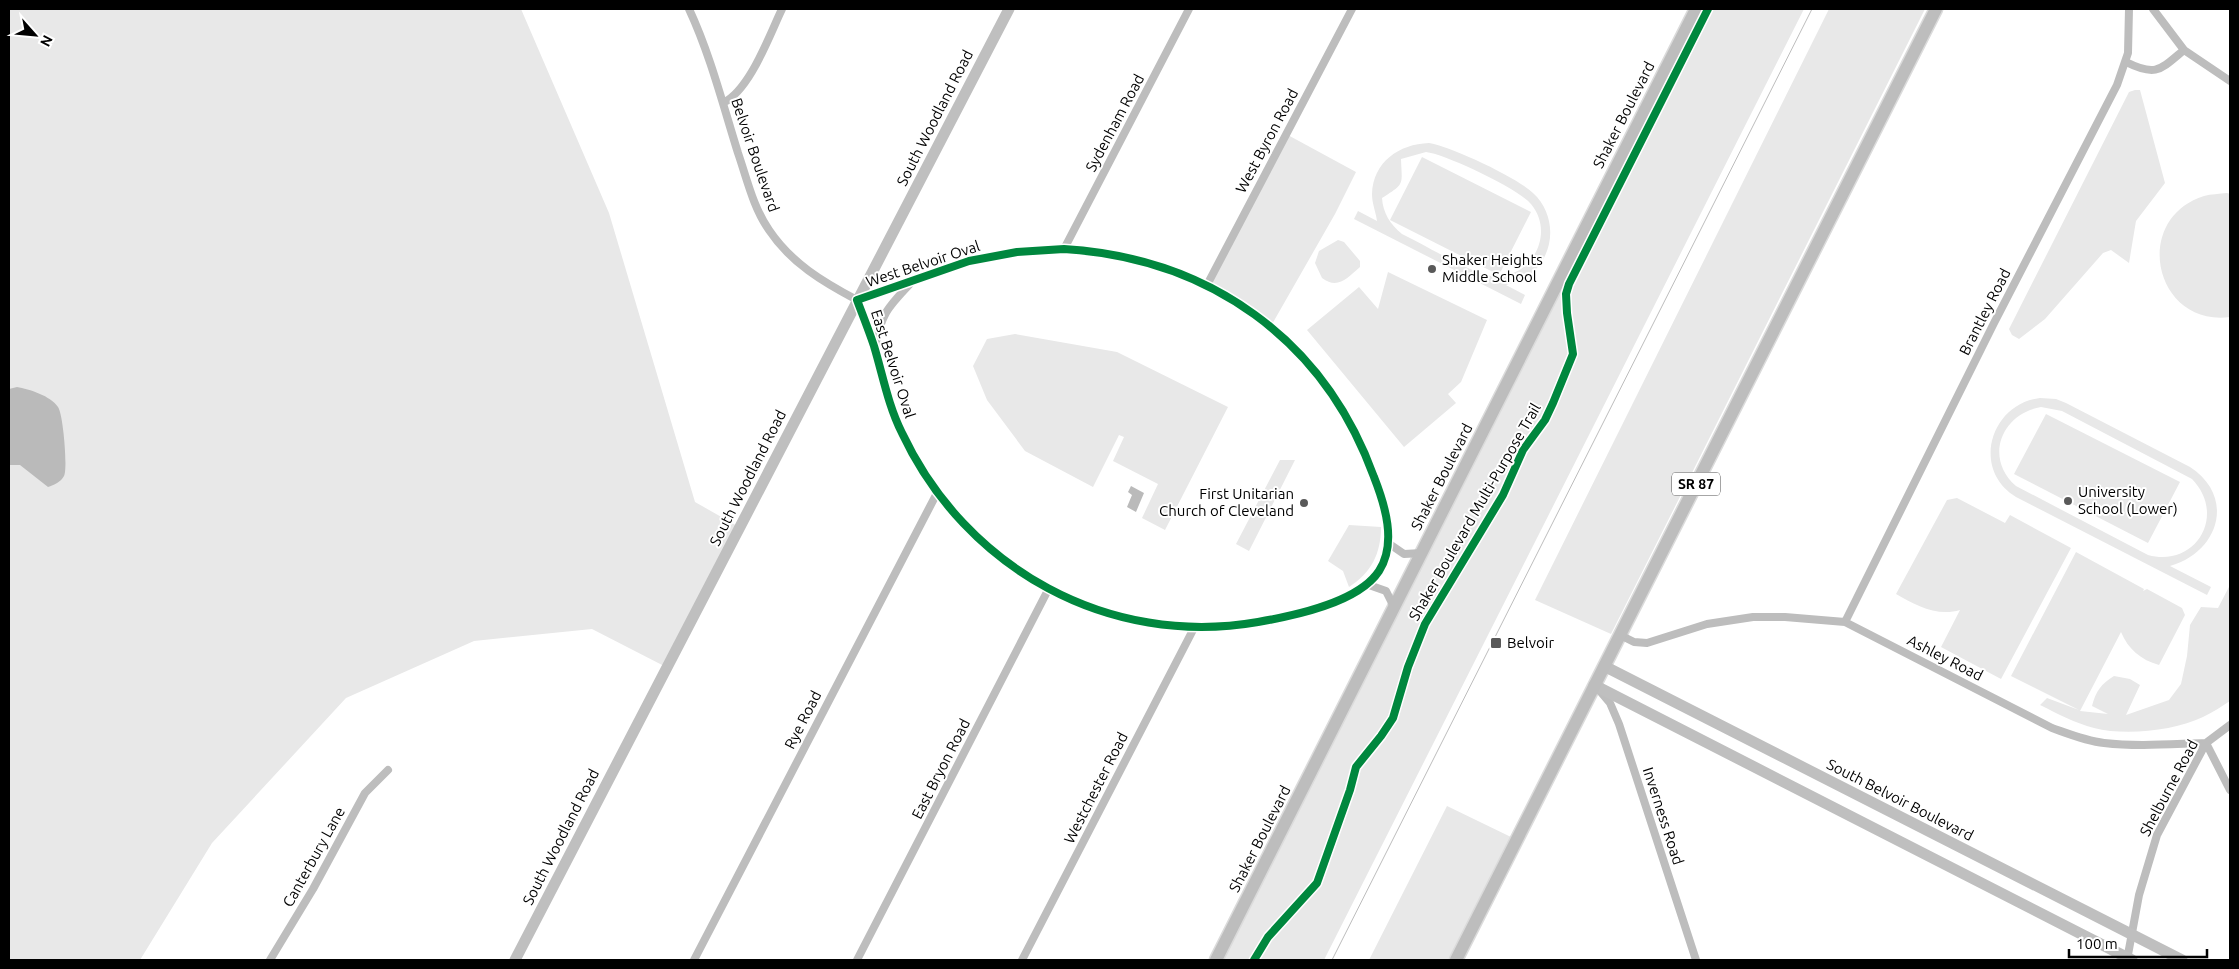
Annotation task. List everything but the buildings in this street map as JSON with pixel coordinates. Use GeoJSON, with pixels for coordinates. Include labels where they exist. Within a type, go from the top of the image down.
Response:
{"type":"FeatureCollection","features":[{"type":"Feature","properties":{"kind":"main road","name":"Shaker Boulevard"},"geometry":{"type":"LineString","coordinates":[[1216,960],[1696,9]]}},
{"type":"Feature","properties":{"kind":"main road","name":"SR 87"},"geometry":{"type":"LineString","coordinates":[[1456,960],[1936,9]]}},
{"type":"Feature","properties":{"kind":"street","name":"Belvoir Boulevard"},"geometry":{"type":"LineString","coordinates":[[689,9],[723,103],[751,193],[770,232],[787,253],[808,272],[857,300]]}},
{"type":"Feature","properties":{"kind":"street"},"geometry":{"type":"LineString","coordinates":[[723,103],[739,92],[747,80],[782,9]]}},
{"type":"Feature","properties":{"kind":"street","name":"South Woodland Road"},"geometry":{"type":"LineString","coordinates":[[514,960],[1009,9]]}},
{"type":"Feature","properties":{"kind":"street","name":"Sydenham Road"},"geometry":{"type":"LineString","coordinates":[[1064,249],[1189,9]]}},
{"type":"Feature","properties":{"kind":"street","name":"West Byron Road"},"geometry":{"type":"LineString","coordinates":[[1207,285],[1352,9]]}},
{"type":"Feature","properties":{"kind":"street","name":"Brantley Road"},"geometry":{"type":"LineString","coordinates":[[1845,622],[1994,323],[2117,85],[2126,62],[2130,32],[2129,9]]}},
{"type":"Feature","properties":{"kind":"street"},"geometry":{"type":"LineString","coordinates":[[2153,9],[2184,50],[2230,81]]}},
{"type":"Feature","properties":{"kind":"street"},"geometry":{"type":"LineString","coordinates":[[2126,62],[2145,71],[2155,70],[2165,66],[2184,50]]}},
{"type":"Feature","properties":{"kind":"street","name":"West Belvoir Oval"},"geometry":{"type":"LineString","coordinates":[[857,300],[969,261],[1017,252],[1064,249],[1100,252],[1133,258],[1172,270],[1207,285],[1241,305],[1270,326],[1299,353],[1325,382],[1346,415],[1364,450],[1383,504],[1388,543],[1381,567]]}},
{"type":"Feature","properties":{"kind":"street","name":"West Belvoir Oval"},"geometry":{"type":"LineString","coordinates":[[886,308],[910,283]]}},
{"type":"Feature","properties":{"kind":"street","name":"East Belvoir Oval"},"geometry":{"type":"LineString","coordinates":[[857,300],[875,349],[892,412],[911,451],[937,493],[983,544],[1014,568],[1048,590],[1079,604],[1123,617],[1194,628],[1231,626],[1286,617],[1327,604],[1366,584],[1381,567]]}},
{"type":"Feature","properties":{"kind":"street","name":"East Belvoir Oval"},"geometry":{"type":"LineString","coordinates":[[875,349],[878,330],[886,308]]}},
{"type":"Feature","properties":{"kind":"street","name":"Rye Road"},"geometry":{"type":"LineString","coordinates":[[694,960],[937,493]]}},
{"type":"Feature","properties":{"kind":"street"},"geometry":{"type":"LineString","coordinates":[[1388,543],[1404,554],[1422,553]]}},
{"type":"Feature","properties":{"kind":"street"},"geometry":{"type":"LineString","coordinates":[[1366,584],[1386,591],[1394,607]]}},
{"type":"Feature","properties":{"kind":"street","name":"East Bryon Road"},"geometry":{"type":"LineString","coordinates":[[857,960],[1048,590]]}},
{"type":"Feature","properties":{"kind":"street","name":"Ashley Road"},"geometry":{"type":"LineString","coordinates":[[1620,635],[1634,642],[1647,643],[1708,624],[1753,617],[1785,617],[1845,622],[2052,728],[2103,743],[2148,745],[2206,743]]}},
{"type":"Feature","properties":{"kind":"street","name":"Westchester Road"},"geometry":{"type":"LineString","coordinates":[[1022,960],[1194,628]]}},
{"type":"Feature","properties":{"kind":"street","name":"South Belvoir Boulevard"},"geometry":{"type":"LineString","coordinates":[[1604,666],[2182,960]]}},
{"type":"Feature","properties":{"kind":"street"},"geometry":{"type":"LineString","coordinates":[[1594,685],[2127,960]]}},
{"type":"Feature","properties":{"kind":"street","name":"Inverness Road"},"geometry":{"type":"LineString","coordinates":[[1594,685],[1610,703],[1619,724],[1696,960]]}},
{"type":"Feature","properties":{"kind":"street"},"geometry":{"type":"LineString","coordinates":[[1630,704],[1629,691],[1633,686],[1641,686]]}},
{"type":"Feature","properties":{"kind":"street","name":"Shelburne Road"},"geometry":{"type":"LineString","coordinates":[[2127,960],[2139,895],[2157,835],[2206,743],[2230,725]]}},
{"type":"Feature","properties":{"kind":"street"},"geometry":{"type":"LineString","coordinates":[[2206,743],[2230,790]]}},
{"type":"Feature","properties":{"kind":"street","name":"Canterbury Lane"},"geometry":{"type":"LineString","coordinates":[[270,960],[313,889],[365,793],[388,770]]}},
{"type":"Feature","properties":{"kind":"shaded area"},"geometry":{"type":"Polygon","coordinates":[[[9,9],[521,9],[609,213],[695,502],[739,527],[666,667],[592,629],[474,641],[346,698],[212,843],[140,960],[9,960],[9,9]]]}},
{"type":"Feature","properties":{"kind":"shaded area"},"geometry":{"type":"Polygon","coordinates":[[[1696,9],[1804,9],[1324,960],[1217,960],[1696,9]]]}},
{"type":"Feature","properties":{"kind":"shaded area"},"geometry":{"type":"Polygon","coordinates":[[[1829,9],[1925,9],[1611,634],[1535,600],[1829,9]]]}},
{"type":"Feature","properties":{"kind":"shaded area"},"geometry":{"type":"Polygon","coordinates":[[[2140,90],[2165,183],[2136,221],[2129,263],[2111,250],[2103,253],[2045,319],[2019,339],[2012,335],[2009,329],[2129,92],[2140,90]]]}},
{"type":"Feature","properties":{"kind":"shaded area"},"geometry":{"type":"Polygon","coordinates":[[[1286,134],[1356,172],[1335,214],[1271,326],[1207,285],[1286,134]]]}},
{"type":"Feature","properties":{"kind":"shaded area"},"geometry":{"type":"Polygon","coordinates":[[[1429,143],[1439,145],[1483,164],[1513,179],[1533,193],[1541,202],[1546,211],[1550,232],[1546,254],[1533,272],[1520,280],[1506,285],[1525,295],[1521,304],[1354,219],[1358,211],[1377,221],[1372,194],[1377,173],[1383,164],[1398,151],[1418,144],[1429,143]],[[1426,152],[1401,159],[1402,174],[1400,183],[1382,198],[1388,218],[1402,234],[1482,274],[1505,276],[1518,271],[1528,263],[1540,241],[1541,229],[1538,216],[1531,204],[1498,181],[1435,154],[1426,152]]]}},
{"type":"Feature","properties":{"kind":"shaded area"},"geometry":{"type":"Polygon","coordinates":[[[1422,157],[1531,212],[1499,275],[1390,220],[1422,157]]]}},
{"type":"Feature","properties":{"kind":"shaded area"},"geometry":{"type":"Polygon","coordinates":[[[2230,194],[2230,317],[2204,316],[2184,306],[2169,289],[2161,269],[2160,247],[2167,226],[2181,208],[2204,196],[2230,194]]]}},
{"type":"Feature","properties":{"kind":"shaded area"},"geometry":{"type":"Polygon","coordinates":[[[1338,240],[1344,242],[1360,261],[1360,267],[1342,281],[1333,283],[1322,278],[1315,263],[1319,251],[1338,240]]]}},
{"type":"Feature","properties":{"kind":"shaded area"},"geometry":{"type":"Polygon","coordinates":[[[1388,272],[1487,320],[1461,382],[1448,394],[1456,403],[1404,447],[1307,330],[1359,287],[1378,309],[1388,272]]]}},
{"type":"Feature","properties":{"kind":"shaded area"},"geometry":{"type":"Polygon","coordinates":[[[1015,334],[1117,352],[1228,407],[1165,530],[1142,518],[1158,484],[1113,461],[1124,437],[1119,435],[1093,487],[1025,451],[987,400],[973,366],[987,339],[1015,334]]]}},
{"type":"Feature","properties":{"kind":"shaded area"},"geometry":{"type":"Polygon","coordinates":[[[17,387],[45,396],[55,403],[60,411],[65,471],[61,480],[48,487],[20,465],[9,465],[9,389],[17,387]]]}},
{"type":"Feature","properties":{"kind":"shaded area"},"geometry":{"type":"Polygon","coordinates":[[[2040,398],[2056,399],[2066,403],[2190,467],[2204,479],[2213,493],[2217,508],[2216,523],[2210,536],[2200,549],[2187,559],[2170,566],[2211,587],[2207,595],[2016,497],[2002,485],[1994,471],[1991,455],[1992,440],[1999,425],[2009,412],[2023,403],[2040,398]],[[2041,407],[2027,411],[2016,418],[2007,428],[2001,439],[1999,451],[2006,475],[2016,486],[2148,555],[2165,557],[2180,554],[2192,546],[2201,535],[2206,522],[2207,508],[2202,493],[2192,479],[2062,411],[2041,407]]]}},
{"type":"Feature","properties":{"kind":"shaded area"},"geometry":{"type":"Polygon","coordinates":[[[2046,414],[2180,482],[2148,543],[2014,474],[2046,414]]]}},
{"type":"Feature","properties":{"kind":"shaded area"},"geometry":{"type":"Polygon","coordinates":[[[1280,460],[1295,460],[1249,551],[1236,544],[1280,460]]]}},
{"type":"Feature","properties":{"kind":"shaded area"},"geometry":{"type":"Polygon","coordinates":[[[1131,486],[1144,493],[1136,512],[1127,507],[1132,495],[1128,492],[1131,486]]]}},
{"type":"Feature","properties":{"kind":"shaded area"},"geometry":{"type":"Polygon","coordinates":[[[1957,498],[2005,523],[2010,515],[2071,548],[2001,679],[1941,647],[1960,610],[1943,612],[1926,609],[1896,594],[1947,500],[1957,498]]]}},
{"type":"Feature","properties":{"kind":"shaded area"},"geometry":{"type":"Polygon","coordinates":[[[1349,525],[1381,527],[1381,537],[1377,554],[1369,569],[1357,582],[1349,587],[1343,571],[1328,561],[1349,525]]]}},
{"type":"Feature","properties":{"kind":"shaded area"},"geometry":{"type":"Polygon","coordinates":[[[2076,552],[2144,589],[2143,591],[2147,589],[2182,608],[2185,615],[2159,665],[2146,660],[2131,649],[2121,632],[2080,711],[2108,714],[2092,706],[2100,688],[2114,676],[2130,679],[2140,685],[2126,715],[2169,700],[2181,684],[2187,656],[2190,625],[2201,607],[2218,608],[2230,585],[2230,701],[2191,722],[2164,729],[2134,732],[2094,728],[2073,721],[2040,705],[2047,698],[2079,710],[2011,676],[2076,552]]]}},
{"type":"Feature","properties":{"kind":"shaded area"},"geometry":{"type":"Polygon","coordinates":[[[1447,806],[1511,837],[1449,960],[1369,960],[1447,806]]]}},
{"type":"Feature","properties":{"kind":"tram line"},"geometry":{"type":"LineString","coordinates":[[1332,960],[1812,9]]}},
{"type":"Feature","properties":{"kind":"cycle path","name":"Shaker Boulevard Multi-Purpose Trail"},"geometry":{"type":"LineString","coordinates":[[1254,960],[1268,937],[1317,883],[1350,790],[1356,767],[1393,718],[1408,667],[1425,624],[1503,495],[1523,450],[1545,420],[1573,354],[1567,313],[1566,294],[1569,284],[1708,9]]}},
{"type":"Feature","properties":{"kind":"cycle path"},"geometry":{"type":"LineString","coordinates":[[1064,249],[1117,256],[1167,269],[1213,289],[1255,315],[1292,347],[1325,384],[1352,428],[1382,500],[1387,524],[1387,548],[1379,571],[1369,582],[1341,600],[1306,612],[1258,622],[1203,627],[1149,623],[1097,609],[1048,588],[1003,559],[964,524],[930,481],[902,433],[893,412],[874,346],[857,300],[969,261],[1017,252],[1064,249]]}},
{"type":"Feature","properties":{"kind":"place","name":"Shaker Heights Middle School"},"geometry":{"type":"Point","coordinates":[1432,269]}},
{"type":"Feature","properties":{"kind":"place","name":"University School (Lower)"},"geometry":{"type":"Point","coordinates":[2068,501]}},
{"type":"Feature","properties":{"kind":"place","name":"First Unitarian Church of Cleveland"},"geometry":{"type":"Point","coordinates":[1304,503]}},
{"type":"Feature","properties":{"kind":"place","name":"Belvoir"},"geometry":{"type":"Point","coordinates":[1496,643]}}]}
